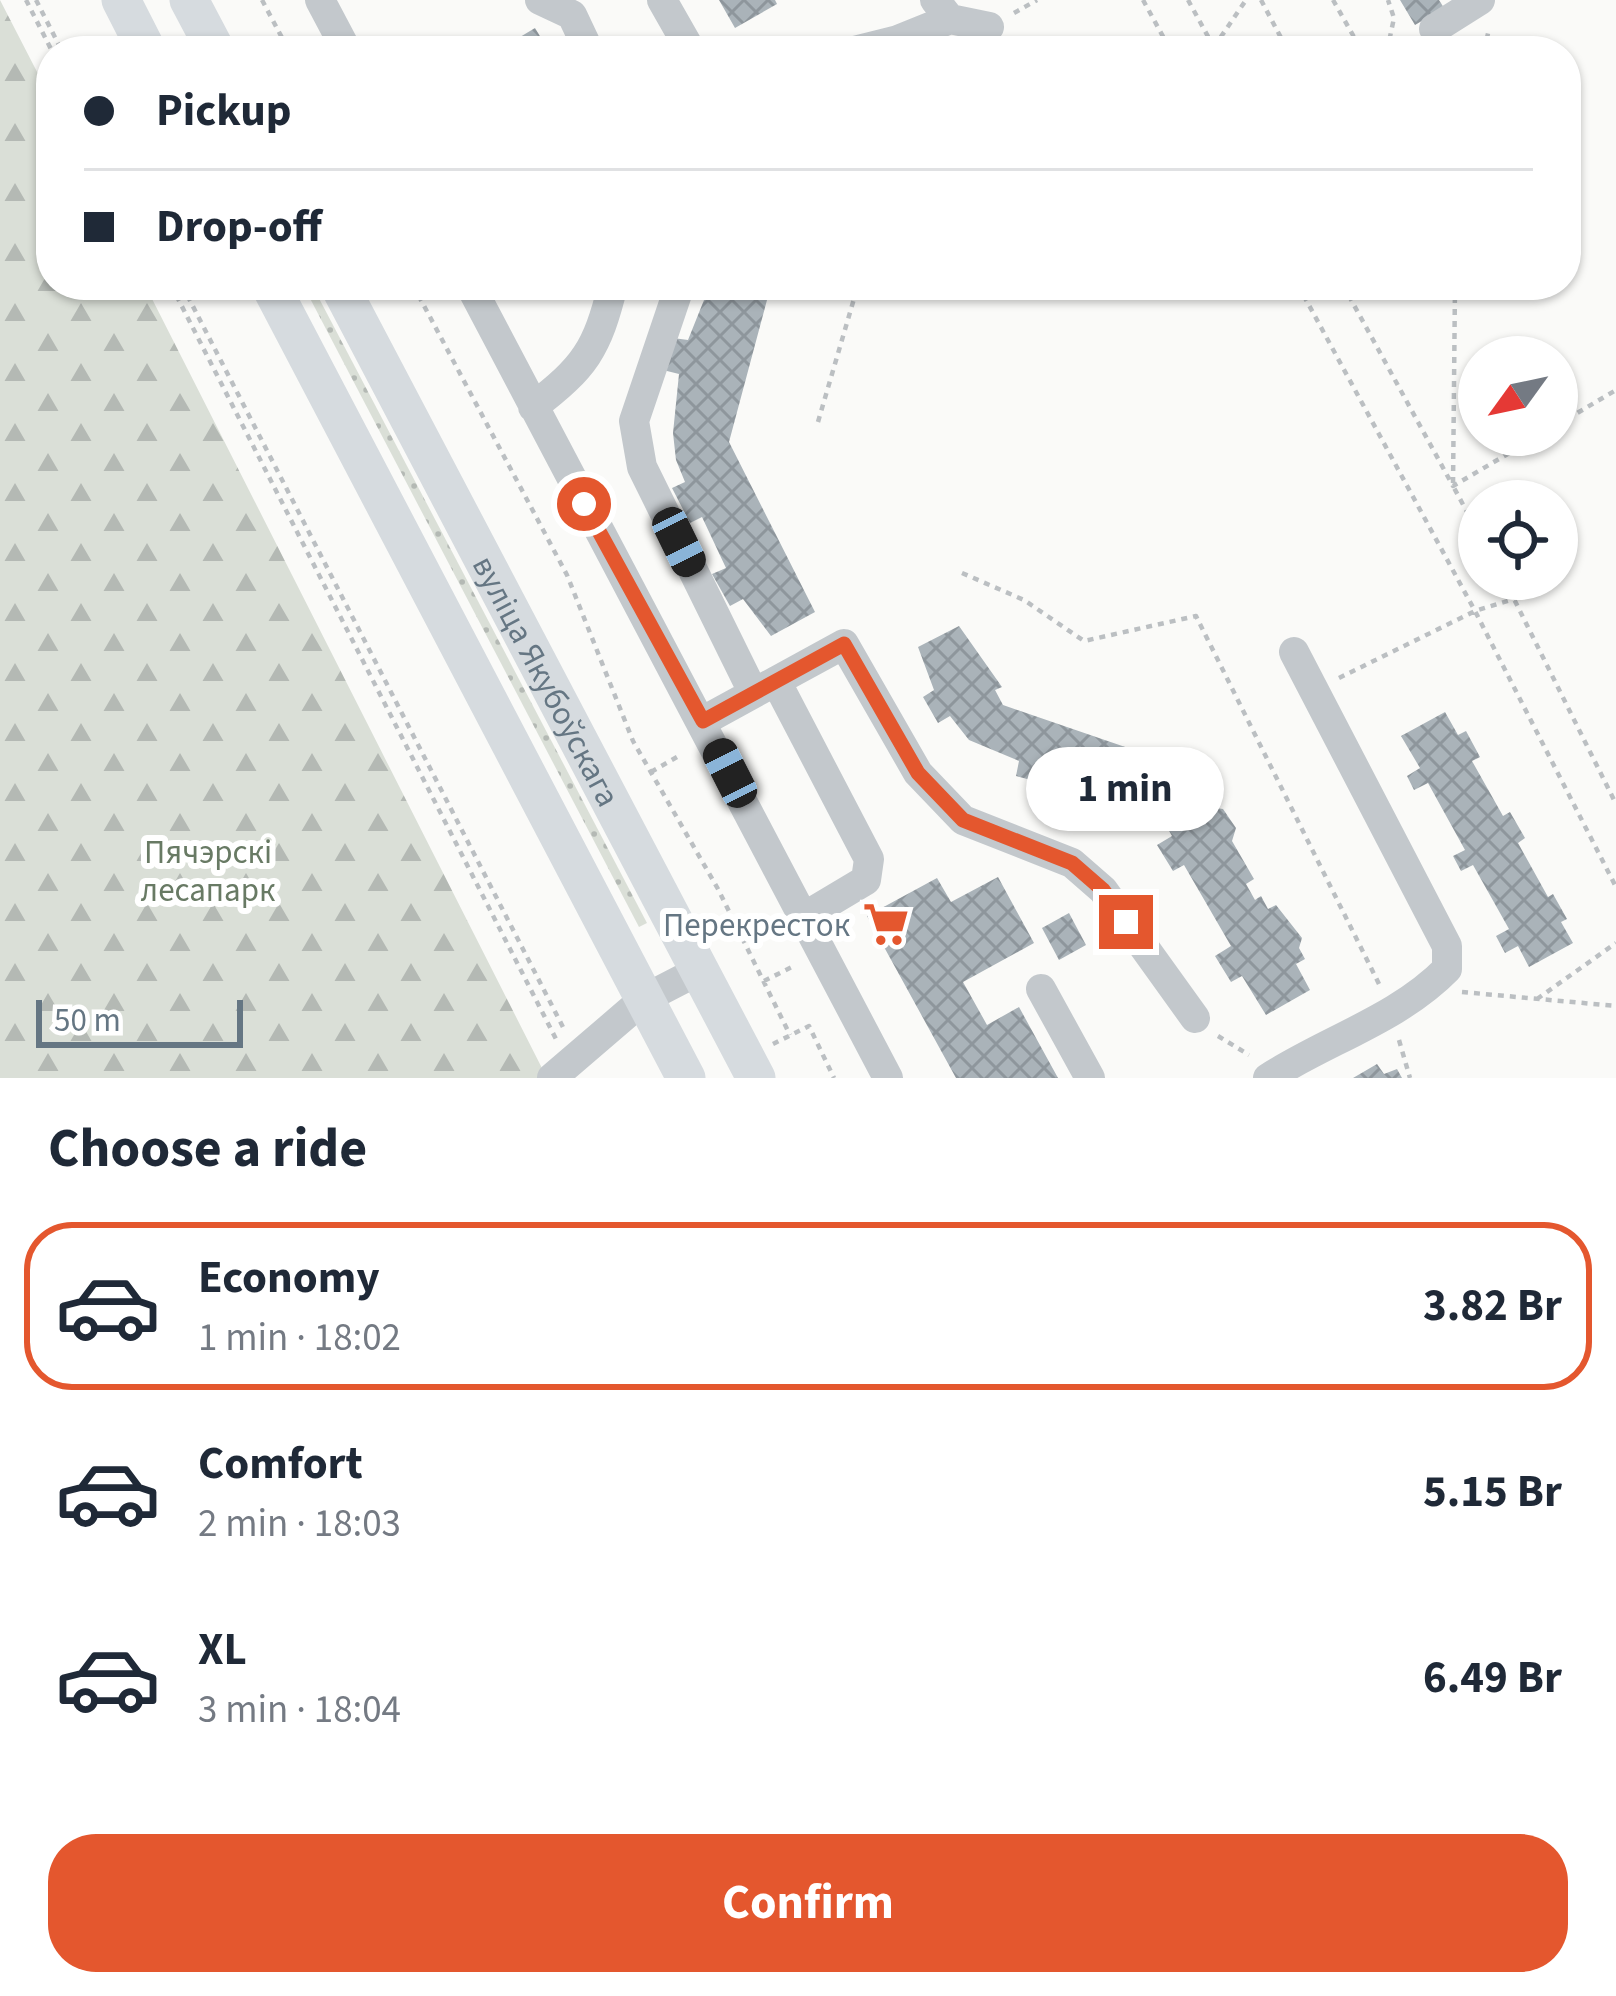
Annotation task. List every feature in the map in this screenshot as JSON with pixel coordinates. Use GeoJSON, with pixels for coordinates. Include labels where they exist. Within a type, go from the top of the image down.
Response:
{"type":"FeatureCollection","features":[{"type":"Feature","properties":{"kind":"main road"},"geometry":{"type":"LineString","coordinates":[[121,0],[139,36]]}},
{"type":"Feature","properties":{"kind":"main road"},"geometry":{"type":"LineString","coordinates":[[189,0],[208,36]]}},
{"type":"Feature","properties":{"kind":"main road","name":"вуліца Якубоўскага"},"geometry":{"type":"LineString","coordinates":[[278,300],[686,1078]]}},
{"type":"Feature","properties":{"kind":"main road","name":"вуліца Якубоўскага"},"geometry":{"type":"LineString","coordinates":[[347,300],[756,1078]]}},
{"type":"Feature","properties":{"kind":"street"},"geometry":{"type":"LineString","coordinates":[[320,0],[339,36]]}},
{"type":"Feature","properties":{"kind":"street"},"geometry":{"type":"LineString","coordinates":[[540,0],[572,15],[582,36]]}},
{"type":"Feature","properties":{"kind":"street"},"geometry":{"type":"LineString","coordinates":[[662,0],[682,36]]}},
{"type":"Feature","properties":{"kind":"street"},"geometry":{"type":"LineString","coordinates":[[1435,28],[1480,0]]}},
{"type":"Feature","properties":{"kind":"street"},"geometry":{"type":"LineString","coordinates":[[904,36],[942,9],[989,27]]}},
{"type":"Feature","properties":{"kind":"street"},"geometry":{"type":"LineString","coordinates":[[478,300],[888,1078]]}},
{"type":"Feature","properties":{"kind":"street"},"geometry":{"type":"LineString","coordinates":[[533,407],[578,372],[602,329],[609,300]]}},
{"type":"Feature","properties":{"kind":"street"},"geometry":{"type":"LineString","coordinates":[[675,300],[634,421],[642,467],[765,687],[869,859],[866,880],[804,917]]}},
{"type":"Feature","properties":{"kind":"street"},"geometry":{"type":"LineString","coordinates":[[707,729],[765,687],[844,644],[918,773],[963,820],[1072,863],[1103,890],[1195,1018]]}},
{"type":"Feature","properties":{"kind":"street"},"geometry":{"type":"LineString","coordinates":[[1273,1075],[1392,1011],[1447,969],[1447,946],[1294,652]]}},
{"type":"Feature","properties":{"kind":"street"},"geometry":{"type":"LineString","coordinates":[[566,1065],[644,999],[700,970]]}},
{"type":"Feature","properties":{"kind":"street"},"geometry":{"type":"LineString","coordinates":[[1041,988],[1090,1078]]}},
{"type":"Feature","properties":{"kind":"path"},"geometry":{"type":"LineString","coordinates":[[26,0],[44,36]]}},
{"type":"Feature","properties":{"kind":"path"},"geometry":{"type":"LineString","coordinates":[[36,0],[54,36]]}},
{"type":"Feature","properties":{"kind":"path"},"geometry":{"type":"LineString","coordinates":[[262,0],[281,36]]}},
{"type":"Feature","properties":{"kind":"path"},"geometry":{"type":"LineString","coordinates":[[1143,0],[1163,36]]}},
{"type":"Feature","properties":{"kind":"path"},"geometry":{"type":"LineString","coordinates":[[1188,0],[1208,36]]}},
{"type":"Feature","properties":{"kind":"path"},"geometry":{"type":"LineString","coordinates":[[1223,36],[1246,0]]}},
{"type":"Feature","properties":{"kind":"path"},"geometry":{"type":"LineString","coordinates":[[1261,0],[1280,36]]}},
{"type":"Feature","properties":{"kind":"path"},"geometry":{"type":"LineString","coordinates":[[1334,0],[1354,36]]}},
{"type":"Feature","properties":{"kind":"path"},"geometry":{"type":"LineString","coordinates":[[1388,0],[1394,36]]}},
{"type":"Feature","properties":{"kind":"path"},"geometry":{"type":"LineString","coordinates":[[179,300],[566,1065]]}},
{"type":"Feature","properties":{"kind":"path"},"geometry":{"type":"LineString","coordinates":[[189,300],[566,1065]]}},
{"type":"Feature","properties":{"kind":"path"},"geometry":{"type":"LineString","coordinates":[[421,300],[567,575],[633,741],[718,889],[790,1035],[809,1026],[834,1078]]}},
{"type":"Feature","properties":{"kind":"path"},"geometry":{"type":"LineString","coordinates":[[818,422],[854,300]]}},
{"type":"Feature","properties":{"kind":"path"},"geometry":{"type":"LineString","coordinates":[[1306,300],[1616,887]]}},
{"type":"Feature","properties":{"kind":"path"},"geometry":{"type":"LineString","coordinates":[[1351,300],[1458,495]]}},
{"type":"Feature","properties":{"kind":"path"},"geometry":{"type":"LineString","coordinates":[[1453,486],[1455,300]]}},
{"type":"Feature","properties":{"kind":"path"},"geometry":{"type":"LineString","coordinates":[[1578,413],[1616,391]]}},
{"type":"Feature","properties":{"kind":"path"},"geometry":{"type":"LineString","coordinates":[[1453,486],[1504,456]]}},
{"type":"Feature","properties":{"kind":"path"},"geometry":{"type":"LineString","coordinates":[[962,573],[1024,600],[1084,640],[1196,616],[1392,1011],[1410,1078]]}},
{"type":"Feature","properties":{"kind":"path"},"geometry":{"type":"LineString","coordinates":[[1314,691],[1474,611],[1511,600]]}},
{"type":"Feature","properties":{"kind":"path"},"geometry":{"type":"LineString","coordinates":[[1514,600],[1616,804]]}},
{"type":"Feature","properties":{"kind":"path"},"geometry":{"type":"LineString","coordinates":[[651,772],[707,729]]}},
{"type":"Feature","properties":{"kind":"path"},"geometry":{"type":"LineString","coordinates":[[1538,999],[1616,943]]}},
{"type":"Feature","properties":{"kind":"path"},"geometry":{"type":"LineString","coordinates":[[764,981],[821,952]]}},
{"type":"Feature","properties":{"kind":"path"},"geometry":{"type":"LineString","coordinates":[[1426,989],[1616,1006]]}},
{"type":"Feature","properties":{"kind":"path"},"geometry":{"type":"LineString","coordinates":[[1195,1018],[1273,1075]]}},
{"type":"Feature","properties":{"kind":"green space","name":"Пячэрскі лесапарк"},"geometry":{"type":"Polygon","coordinates":[[[0,0],[36,70],[36,300],[153,300],[547,1078],[0,1078],[0,0]]]}},
{"type":"Feature","properties":{"kind":"green space"},"geometry":{"type":"Polygon","coordinates":[[[311,300],[320,300],[647,923],[639,927],[311,300]]]}},
{"type":"Feature","properties":{"kind":"building"},"geometry":{"type":"Polygon","coordinates":[[[719,0],[775,0],[777,4],[735,28],[719,0]]]}},
{"type":"Feature","properties":{"kind":"building"},"geometry":{"type":"Polygon","coordinates":[[[1400,0],[1439,0],[1444,8],[1415,25],[1400,0]]]}},
{"type":"Feature","properties":{"kind":"building"},"geometry":{"type":"Polygon","coordinates":[[[704,300],[767,300],[729,442],[815,612],[771,636],[743,599],[730,606],[712,574],[726,568],[702,517],[690,523],[672,488],[685,482],[673,433],[679,374],[663,370],[673,338],[688,340],[704,300]]]}},
{"type":"Feature","properties":{"kind":"building"},"geometry":{"type":"Polygon","coordinates":[[[959,626],[1002,687],[995,690],[1003,705],[1195,771],[1216,808],[1223,809],[1236,828],[1232,841],[1254,879],[1246,884],[1255,900],[1261,896],[1268,909],[1276,905],[1302,938],[1299,948],[1305,959],[1296,964],[1310,990],[1266,1015],[1242,976],[1231,982],[1215,956],[1231,946],[1184,865],[1173,871],[1157,845],[1172,836],[1156,808],[1130,799],[1124,815],[1095,806],[1100,789],[1042,772],[1038,782],[1016,776],[1019,761],[969,740],[950,716],[938,723],[923,697],[934,690],[918,647],[959,626]]]}},
{"type":"Feature","properties":{"kind":"building"},"geometry":{"type":"Polygon","coordinates":[[[1445,712],[1458,735],[1466,731],[1480,757],[1472,761],[1503,816],[1510,812],[1525,838],[1518,843],[1548,897],[1553,894],[1567,919],[1561,922],[1573,943],[1529,967],[1518,946],[1505,953],[1496,936],[1509,929],[1473,865],[1461,871],[1453,856],[1465,850],[1428,783],[1414,790],[1407,776],[1420,768],[1401,736],[1445,712]]]}},
{"type":"Feature","properties":{"kind":"building"},"geometry":{"type":"Polygon","coordinates":[[[998,877],[1034,943],[963,982],[987,1025],[1019,1007],[1058,1078],[956,1078],[867,916],[937,878],[951,902],[998,877]]]}},
{"type":"Feature","properties":{"kind":"building"},"geometry":{"type":"Polygon","coordinates":[[[1069,913],[1086,945],[1059,960],[1042,928],[1069,913]]]}},
{"type":"Feature","properties":{"kind":"building"},"geometry":{"type":"Polygon","coordinates":[[[1377,1064],[1384,1074],[1397,1069],[1402,1078],[1353,1078],[1377,1064]]]}},
{"type":"Feature","properties":{"kind":"place","name":"Перекресток"},"geometry":{"type":"Point","coordinates":[886,924]}},
{"type":"Feature","properties":{"kind":"route"},"geometry":{"type":"LineString","coordinates":[[584,504],[703,721],[844,644],[918,773],[963,820],[1072,863],[1103,890],[1126,922]]}}]}
